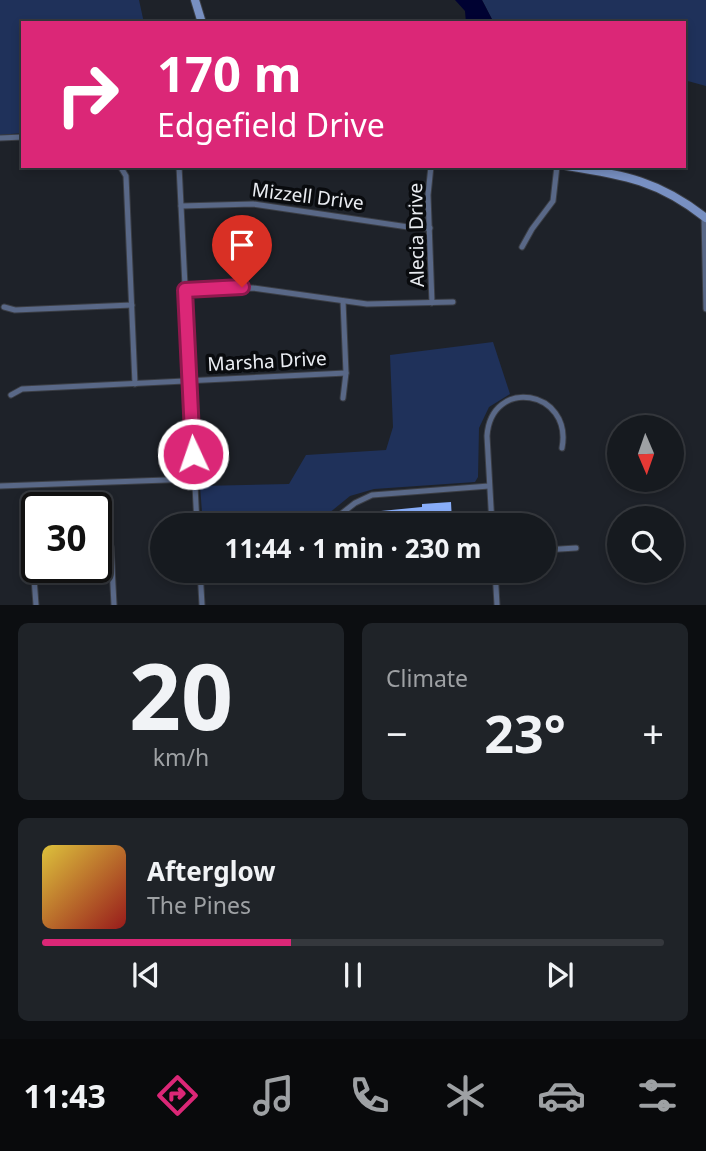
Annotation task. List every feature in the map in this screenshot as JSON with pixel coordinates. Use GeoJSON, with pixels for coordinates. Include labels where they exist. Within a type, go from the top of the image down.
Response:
{"type":"FeatureCollection","features":[{"type":"Feature","properties":{"kind":"street"},"geometry":{"type":"LineString","coordinates":[[195,0],[201,21]]}},
{"type":"Feature","properties":{"kind":"street"},"geometry":{"type":"LineString","coordinates":[[0,138],[21,137]]}},
{"type":"Feature","properties":{"kind":"street"},"geometry":{"type":"LineString","coordinates":[[121,168],[125,176],[135,384]]}},
{"type":"Feature","properties":{"kind":"street"},"geometry":{"type":"LineString","coordinates":[[179,168],[196,513]]}},
{"type":"Feature","properties":{"kind":"street","name":"Alecia Drive"},"geometry":{"type":"LineString","coordinates":[[431,168],[428,195],[432,303]]}},
{"type":"Feature","properties":{"kind":"street"},"geometry":{"type":"LineString","coordinates":[[522,247],[553,201],[557,168]]}},
{"type":"Feature","properties":{"kind":"street"},"geometry":{"type":"LineString","coordinates":[[581,168],[615,173],[643,181],[677,197],[705,218],[706,309]]}},
{"type":"Feature","properties":{"kind":"street","name":"Mizzell Drive"},"geometry":{"type":"LineString","coordinates":[[181,206],[253,204],[430,228]]}},
{"type":"Feature","properties":{"kind":"street"},"geometry":{"type":"LineString","coordinates":[[185,290],[253,288],[367,304],[453,302]]}},
{"type":"Feature","properties":{"kind":"street"},"geometry":{"type":"LineString","coordinates":[[343,301],[346,373],[343,398]]}},
{"type":"Feature","properties":{"kind":"street"},"geometry":{"type":"LineString","coordinates":[[4,307],[15,310],[132,305]]}},
{"type":"Feature","properties":{"kind":"street","name":"Marsha Drive"},"geometry":{"type":"LineString","coordinates":[[11,395],[22,389],[346,373]]}},
{"type":"Feature","properties":{"kind":"street"},"geometry":{"type":"LineString","coordinates":[[491,513],[488,423],[497,408],[509,400],[528,397],[538,399],[551,407],[562,430],[562,448]]}},
{"type":"Feature","properties":{"kind":"street"},"geometry":{"type":"LineString","coordinates":[[0,486],[194,479]]}},
{"type":"Feature","properties":{"kind":"street"},"geometry":{"type":"LineString","coordinates":[[342,513],[372,495],[489,486]]}},
{"type":"Feature","properties":{"kind":"street"},"geometry":{"type":"LineString","coordinates":[[556,549],[576,548]]}},
{"type":"Feature","properties":{"kind":"street"},"geometry":{"type":"LineString","coordinates":[[112,566],[114,605]]}},
{"type":"Feature","properties":{"kind":"street"},"geometry":{"type":"LineString","coordinates":[[35,583],[36,605]]}},
{"type":"Feature","properties":{"kind":"street"},"geometry":{"type":"LineString","coordinates":[[201,583],[202,605]]}},
{"type":"Feature","properties":{"kind":"street"},"geometry":{"type":"LineString","coordinates":[[496,583],[497,605]]}},
{"type":"Feature","properties":{"kind":"shaded area"},"geometry":{"type":"Polygon","coordinates":[[[0,0],[139,0],[144,21],[21,21],[21,133],[0,135],[0,0]]]}},
{"type":"Feature","properties":{"kind":"shaded area"},"geometry":{"type":"Polygon","coordinates":[[[455,0],[482,0],[493,21],[466,21],[465,11],[455,0]]]}},
{"type":"Feature","properties":{"kind":"shaded area"},"geometry":{"type":"Polygon","coordinates":[[[482,0],[706,0],[706,86],[686,81],[686,21],[493,21],[482,0]]]}},
{"type":"Feature","properties":{"kind":"shaded area"},"geometry":{"type":"Polygon","coordinates":[[[493,342],[510,394],[489,407],[479,428],[478,477],[475,482],[374,489],[350,496],[329,513],[202,513],[200,486],[289,484],[306,455],[386,450],[393,427],[390,355],[493,342]]]}},
{"type":"Feature","properties":{"kind":"building"},"geometry":{"type":"Polygon","coordinates":[[[451,502],[452,513],[381,511],[422,507],[422,504],[451,502]]]}},
{"type":"Feature","properties":{"kind":"route"},"geometry":{"type":"LineString","coordinates":[[193,454],[185,290],[242,287]]}}]}
